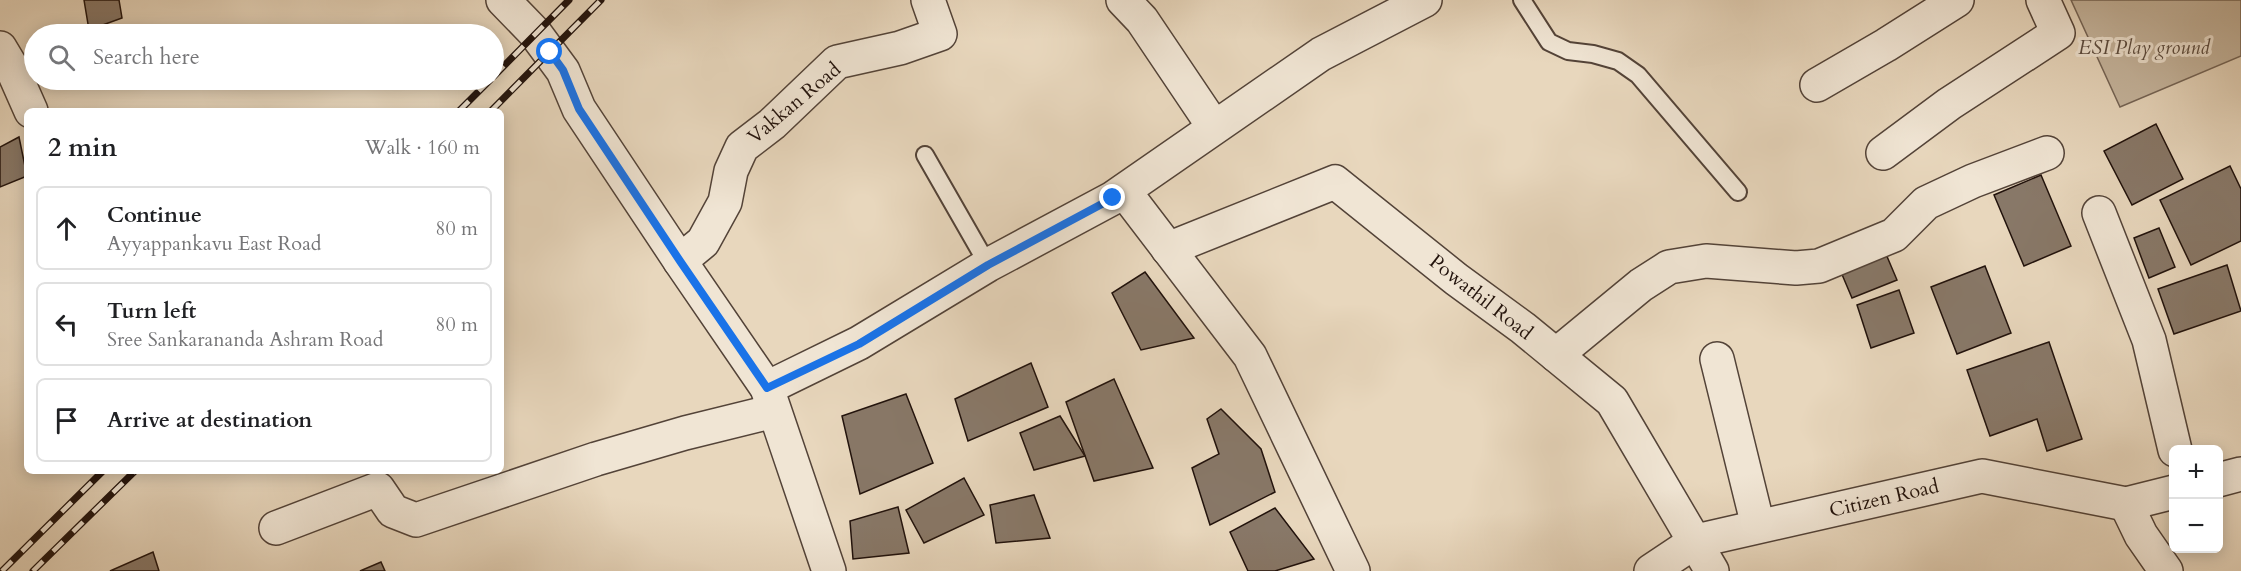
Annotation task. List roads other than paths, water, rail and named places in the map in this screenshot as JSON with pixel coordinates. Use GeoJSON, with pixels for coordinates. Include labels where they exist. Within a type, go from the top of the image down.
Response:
{"type":"FeatureCollection","features":[{"type":"Feature","properties":{"kind":"street"},"geometry":{"type":"LineString","coordinates":[[503,0],[535,33],[563,70],[579,109],[771,400],[829,571]]}},
{"type":"Feature","properties":{"kind":"street","name":"Vakkan Road"},"geometry":{"type":"LineString","coordinates":[[680,261],[703,242],[725,202],[731,171],[742,147],[771,124],[837,62],[900,48],[940,34],[928,0]]}},
{"type":"Feature","properties":{"kind":"street"},"geometry":{"type":"LineString","coordinates":[[1123,0],[1142,20],[1214,128]]}},
{"type":"Feature","properties":{"kind":"street"},"geometry":{"type":"LineString","coordinates":[[276,528],[378,489],[393,511],[416,520],[596,459],[685,433],[771,400],[988,265],[1124,191],[1321,54],[1425,0]]}},
{"type":"Feature","properties":{"kind":"street"},"geometry":{"type":"LineString","coordinates":[[1817,85],[1886,45],[1956,0]]}},
{"type":"Feature","properties":{"kind":"street"},"geometry":{"type":"LineString","coordinates":[[1883,153],[1949,104],[2058,33],[2043,0]]}},
{"type":"Feature","properties":{"kind":"street"},"geometry":{"type":"LineString","coordinates":[[0,48],[12,68],[30,108]]}},
{"type":"Feature","properties":{"kind":"street"},"geometry":{"type":"LineString","coordinates":[[1556,355],[1641,285],[1669,267],[1706,261],[1796,268],[1819,266],[1894,235],[1926,203],[1973,181],[2047,153]]}},
{"type":"Feature","properties":{"kind":"street","name":"Powathil Road"},"geometry":{"type":"LineString","coordinates":[[1168,249],[1335,182],[1612,401],[1712,571]]}},
{"type":"Feature","properties":{"kind":"street"},"geometry":{"type":"LineString","coordinates":[[1124,191],[1250,356],[1353,571]]}},
{"type":"Feature","properties":{"kind":"street"},"geometry":{"type":"LineString","coordinates":[[2099,213],[2149,340],[2174,445]]}},
{"type":"Feature","properties":{"kind":"street"},"geometry":{"type":"LineString","coordinates":[[1718,359],[1758,526]]}},
{"type":"Feature","properties":{"kind":"street"},"geometry":{"type":"LineString","coordinates":[[2223,479],[2241,474]]}},
{"type":"Feature","properties":{"kind":"street","name":"Citizen Road"},"geometry":{"type":"LineString","coordinates":[[1651,571],[1696,541],[1982,476],[2126,504]]}},
{"type":"Feature","properties":{"kind":"street"},"geometry":{"type":"LineString","coordinates":[[2166,571],[2141,535],[2126,504],[2169,493]]}},
{"type":"Feature","properties":{"kind":"lane"},"geometry":{"type":"LineString","coordinates":[[1522,0],[1549,42],[1568,51],[1593,54],[1618,61],[1638,75],[1738,192]]}},
{"type":"Feature","properties":{"kind":"lane"},"geometry":{"type":"LineString","coordinates":[[925,155],[988,265]]}},
{"type":"Feature","properties":{"kind":"railway"},"geometry":{"type":"LineString","coordinates":[[504,66],[569,0]]}},
{"type":"Feature","properties":{"kind":"railway"},"geometry":{"type":"LineString","coordinates":[[494,108],[601,0]]}},
{"type":"Feature","properties":{"kind":"railway"},"geometry":{"type":"LineString","coordinates":[[462,108],[480,90]]}},
{"type":"Feature","properties":{"kind":"railway"},"geometry":{"type":"LineString","coordinates":[[2,571],[100,474]]}},
{"type":"Feature","properties":{"kind":"railway"},"geometry":{"type":"LineString","coordinates":[[33,571],[132,474]]}},
{"type":"Feature","properties":{"kind":"park label","name":"ESI Play ground"},"geometry":{"type":"Point","coordinates":[2144,47]}}]}
